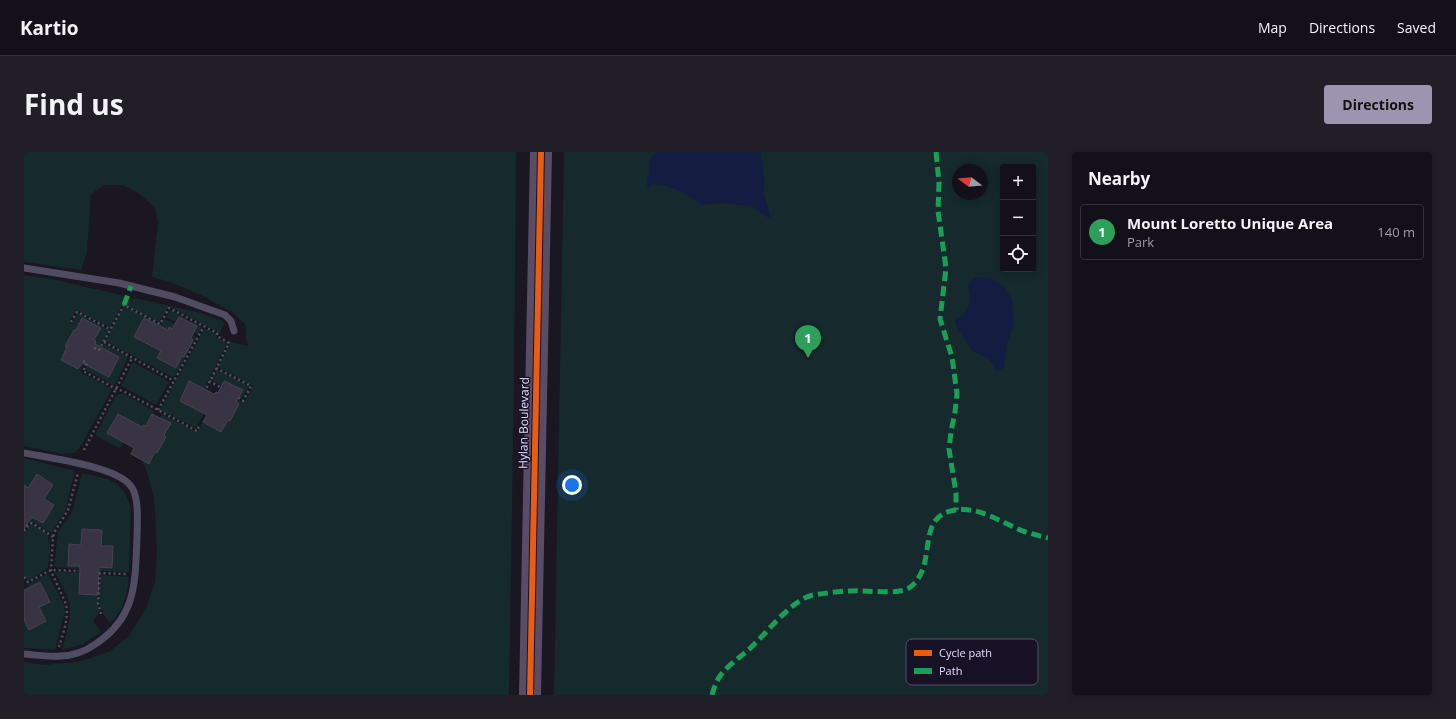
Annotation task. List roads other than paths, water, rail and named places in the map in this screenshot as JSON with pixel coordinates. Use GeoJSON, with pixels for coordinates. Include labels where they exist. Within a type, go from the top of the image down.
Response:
{"type":"FeatureCollection","features":[{"type":"Feature","properties":{"kind":"main road","name":"Hylan Boulevard"},"geometry":{"type":"LineString","coordinates":[[530,695],[541,152]]}},
{"type":"Feature","properties":{"kind":"lane"},"geometry":{"type":"LineString","coordinates":[[24,268],[119,283],[175,297],[225,315],[231,321],[234,331]]}},
{"type":"Feature","properties":{"kind":"lane"},"geometry":{"type":"LineString","coordinates":[[24,453],[99,468],[116,475],[130,485],[136,498],[137,524],[134,582],[129,606],[118,624],[105,638],[88,649],[75,654],[60,656],[24,654]]}},
{"type":"Feature","properties":{"kind":"water"},"geometry":{"type":"Polygon","coordinates":[[[656,152],[760,152],[765,182],[763,191],[771,218],[767,217],[752,206],[720,203],[702,205],[685,194],[663,185],[651,185],[648,190],[647,183],[649,161],[656,152]]]}},
{"type":"Feature","properties":{"kind":"water"},"geometry":{"type":"Polygon","coordinates":[[[976,277],[989,277],[1003,286],[1012,299],[1014,323],[1007,345],[1004,367],[997,372],[992,363],[986,357],[973,352],[956,326],[955,319],[964,314],[969,306],[970,297],[968,287],[970,282],[976,277]]]}},
{"type":"Feature","properties":{"kind":"place","name":"Mount Loretto Unique Area"},"geometry":{"type":"Point","coordinates":[808,358]}}]}
